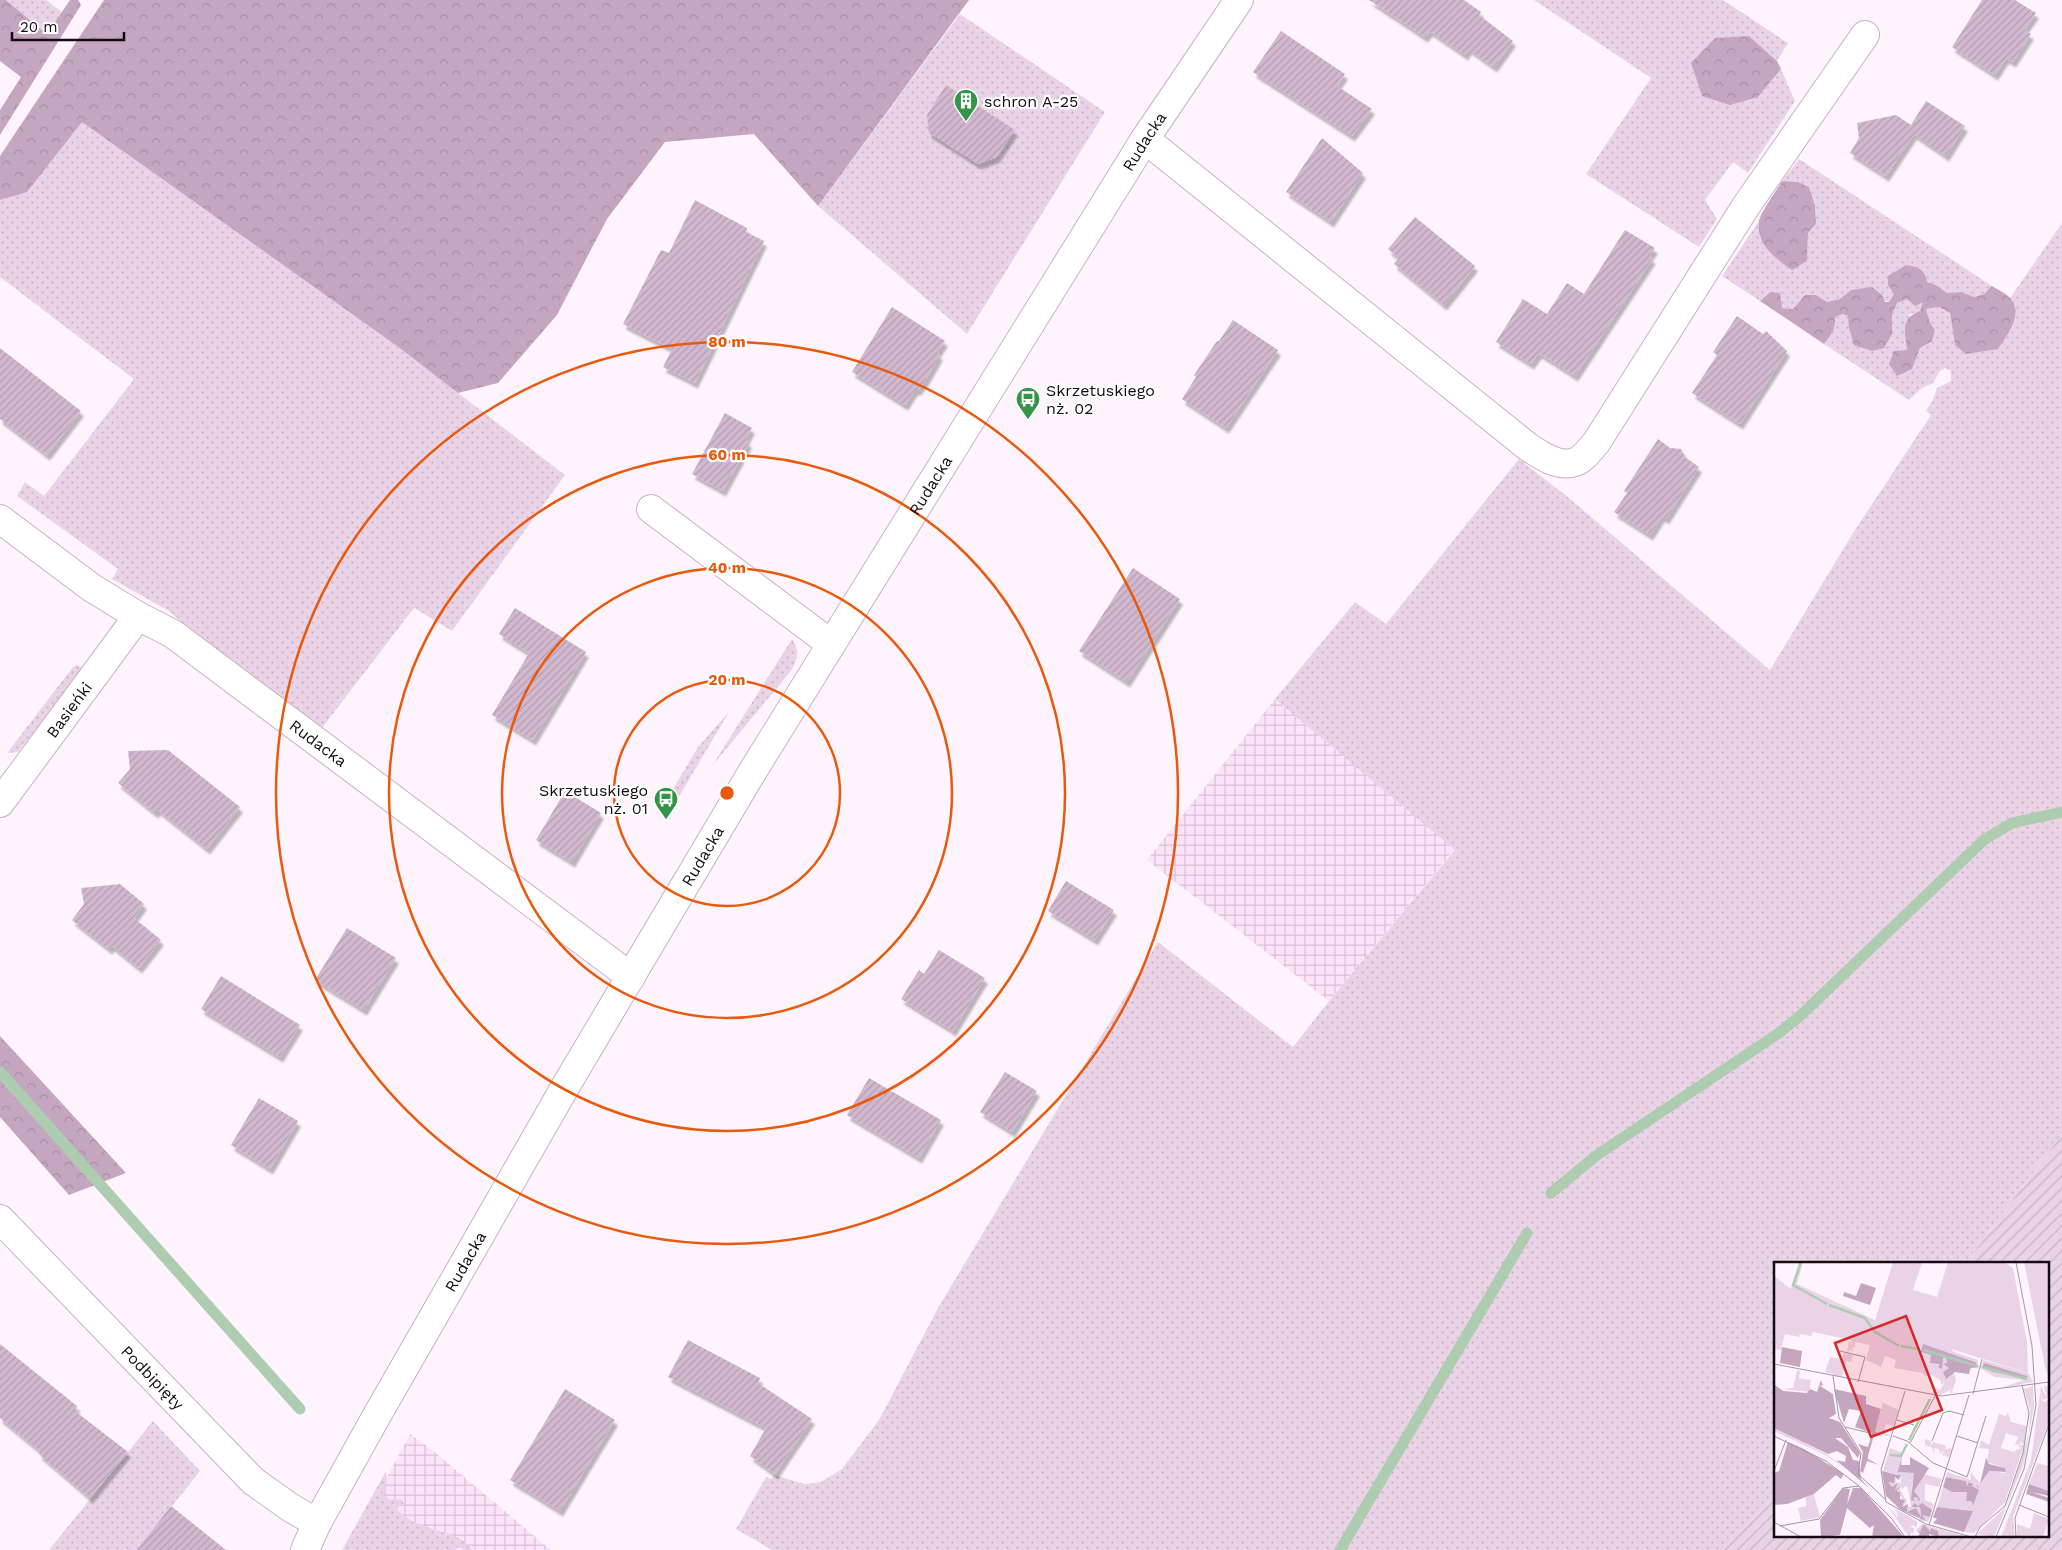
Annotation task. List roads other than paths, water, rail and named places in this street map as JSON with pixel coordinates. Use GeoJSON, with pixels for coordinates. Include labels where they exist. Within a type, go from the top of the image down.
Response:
{"type":"FeatureCollection","features":[{"type":"Feature","properties":{"kind":"street","name":"Rudacka"},"geometry":{"type":"LineString","coordinates":[[304,1550],[317,1523],[450,1289],[631,977],[831,644],[1145,139],[1240,0]]}},
{"type":"Feature","properties":{"kind":"street"},"geometry":{"type":"LineString","coordinates":[[1145,139],[1527,446],[1550,460],[1575,462],[1585,455],[1596,443],[1746,206],[1865,35]]}},
{"type":"Feature","properties":{"kind":"street"},"geometry":{"type":"LineString","coordinates":[[651,509],[831,644]]}},
{"type":"Feature","properties":{"kind":"street","name":"Rudacka"},"geometry":{"type":"LineString","coordinates":[[0,519],[92,588],[172,634],[631,977]]}},
{"type":"Feature","properties":{"kind":"street","name":"Basieńki"},"geometry":{"type":"LineString","coordinates":[[0,803],[138,616]]}},
{"type":"Feature","properties":{"kind":"street","name":"Podbipięty"},"geometry":{"type":"LineString","coordinates":[[0,1219],[253,1481],[291,1508],[317,1523]]}},
{"type":"Feature","properties":{"kind":"waterway"},"geometry":{"type":"LineString","coordinates":[[1551,1193],[1597,1155],[1779,1033],[1801,1015],[1985,839],[2012,823],[2062,812]]}},
{"type":"Feature","properties":{"kind":"waterway"},"geometry":{"type":"LineString","coordinates":[[0,1072],[300,1409]]}},
{"type":"Feature","properties":{"kind":"waterway"},"geometry":{"type":"LineString","coordinates":[[1340,1550],[1527,1233]]}},
{"type":"Feature","properties":{"kind":"place","name":"schron A-25"},"geometry":{"type":"Point","coordinates":[966,122]}},
{"type":"Feature","properties":{"kind":"place","name":"Skrzetuskiego nż. 02"},"geometry":{"type":"Point","coordinates":[1028,420]}},
{"type":"Feature","properties":{"kind":"place","name":"Skrzetuskiego nż. 01"},"geometry":{"type":"Point","coordinates":[666,820]}}]}
